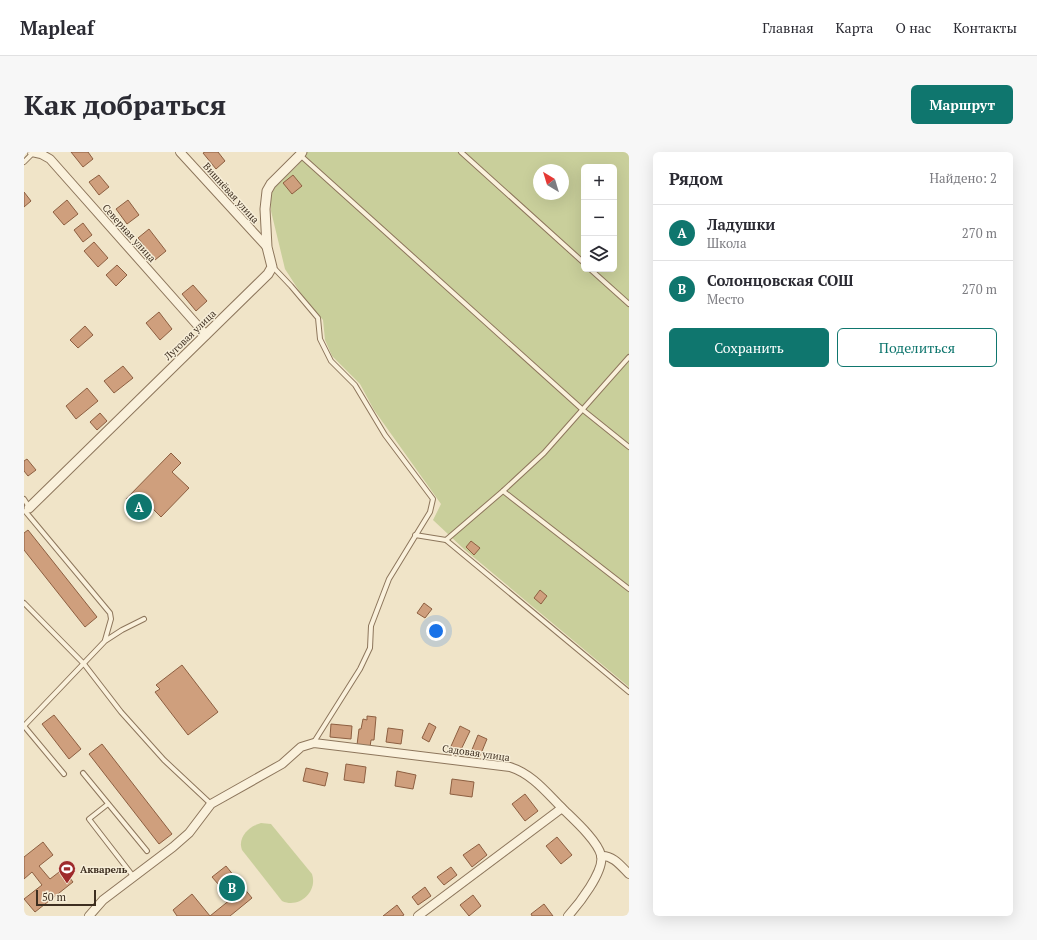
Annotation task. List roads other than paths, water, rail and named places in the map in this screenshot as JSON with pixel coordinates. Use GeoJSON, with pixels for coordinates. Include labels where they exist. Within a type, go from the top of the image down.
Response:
{"type":"FeatureCollection","features":[{"type":"Feature","properties":{"kind":"street","name":"Северная улица"},"geometry":{"type":"LineString","coordinates":[[32,152],[41,154],[50,159],[206,335]]}},
{"type":"Feature","properties":{"kind":"street","name":"Вишнёвая улица"},"geometry":{"type":"LineString","coordinates":[[180,152],[267,247]]}},
{"type":"Feature","properties":{"kind":"street"},"geometry":{"type":"LineString","coordinates":[[272,266],[267,247],[265,209],[267,191],[271,184],[301,154]]}},
{"type":"Feature","properties":{"kind":"street","name":"Луговая улица"},"geometry":{"type":"LineString","coordinates":[[26,510],[268,274],[272,266]]}},
{"type":"Feature","properties":{"kind":"street"},"geometry":{"type":"LineString","coordinates":[[89,916],[103,900],[173,847],[189,833],[211,804],[282,764],[301,747],[314,743]]}},
{"type":"Feature","properties":{"kind":"street","name":"Садовая улица"},"geometry":{"type":"LineString","coordinates":[[314,743],[510,767],[528,774],[591,839],[597,846],[601,856]]}},
{"type":"Feature","properties":{"kind":"street"},"geometry":{"type":"LineString","coordinates":[[418,916],[562,808]]}},
{"type":"Feature","properties":{"kind":"street"},"geometry":{"type":"LineString","coordinates":[[568,916],[578,904],[595,878],[601,856],[610,857],[615,860],[629,874]]}},
{"type":"Feature","properties":{"kind":"lane"},"geometry":{"type":"LineString","coordinates":[[24,162],[32,152]]}},
{"type":"Feature","properties":{"kind":"lane"},"geometry":{"type":"LineString","coordinates":[[461,152],[581,260]]}},
{"type":"Feature","properties":{"kind":"lane"},"geometry":{"type":"LineString","coordinates":[[301,154],[583,410],[629,446]]}},
{"type":"Feature","properties":{"kind":"lane"},"geometry":{"type":"LineString","coordinates":[[272,266],[318,318],[320,339],[331,361],[355,385],[385,435],[433,499],[430,512],[389,579],[370,626],[370,648],[360,669],[314,743]]}},
{"type":"Feature","properties":{"kind":"lane"},"geometry":{"type":"LineString","coordinates":[[593,272],[629,304]]}},
{"type":"Feature","properties":{"kind":"lane"},"geometry":{"type":"LineString","coordinates":[[446,540],[544,454],[629,358]]}},
{"type":"Feature","properties":{"kind":"lane"},"geometry":{"type":"LineString","coordinates":[[503,491],[629,589]]}},
{"type":"Feature","properties":{"kind":"lane"},"geometry":{"type":"LineString","coordinates":[[24,499],[26,510],[110,613],[111,620],[105,641]]}},
{"type":"Feature","properties":{"kind":"lane"},"geometry":{"type":"LineString","coordinates":[[415,535],[446,540],[629,692]]}},
{"type":"Feature","properties":{"kind":"lane"},"geometry":{"type":"LineString","coordinates":[[24,603],[84,664],[121,712],[164,760],[211,804]]}},
{"type":"Feature","properties":{"kind":"lane"},"geometry":{"type":"LineString","coordinates":[[64,774],[24,726],[105,641],[122,630],[144,619]]}},
{"type":"Feature","properties":{"kind":"lane"},"geometry":{"type":"LineString","coordinates":[[83,773],[147,851]]}},
{"type":"Feature","properties":{"kind":"lane"},"geometry":{"type":"LineString","coordinates":[[108,804],[89,819],[133,876]]}},
{"type":"Feature","properties":{"kind":"place","name":"Ладушки"},"geometry":{"type":"Point","coordinates":[139,507]}},
{"type":"Feature","properties":{"kind":"place","name":"Акварель"},"geometry":{"type":"Point","coordinates":[67,884]}},
{"type":"Feature","properties":{"kind":"place","name":"Солонцовская СОШ"},"geometry":{"type":"Point","coordinates":[232,888]}}]}
